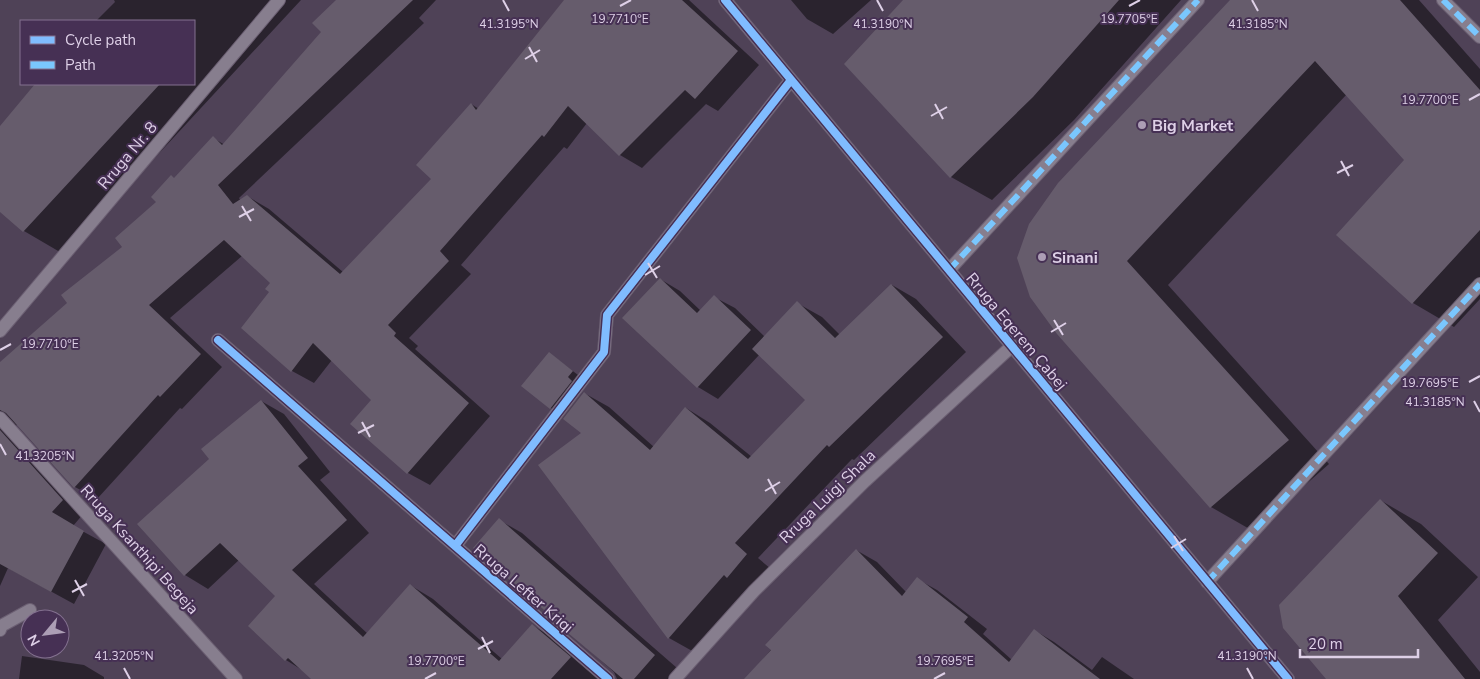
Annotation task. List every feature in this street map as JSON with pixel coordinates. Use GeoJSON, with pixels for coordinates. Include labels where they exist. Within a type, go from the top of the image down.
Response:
{"type":"FeatureCollection","features":[{"type":"Feature","properties":{"kind":"street","name":"Rruga Nr. 8"},"geometry":{"type":"LineString","coordinates":[[0,332],[279,0]]}},
{"type":"Feature","properties":{"kind":"street","name":"Rruga Eqerem Çabej"},"geometry":{"type":"LineString","coordinates":[[724,0],[1288,679]]}},
{"type":"Feature","properties":{"kind":"street"},"geometry":{"type":"LineString","coordinates":[[949,270],[1198,0]]}},
{"type":"Feature","properties":{"kind":"street"},"geometry":{"type":"LineString","coordinates":[[1443,0],[1480,37]]}},
{"type":"Feature","properties":{"kind":"street"},"geometry":{"type":"LineString","coordinates":[[454,546],[604,352],[607,314],[791,80]]}},
{"type":"Feature","properties":{"kind":"street"},"geometry":{"type":"LineString","coordinates":[[1207,582],[1480,284]]}},
{"type":"Feature","properties":{"kind":"street","name":"Rruga Lefter Kriqi"},"geometry":{"type":"LineString","coordinates":[[218,340],[608,679]]}},
{"type":"Feature","properties":{"kind":"street","name":"Rruga Luigj Shala"},"geometry":{"type":"LineString","coordinates":[[675,679],[754,591],[851,494],[1012,346]]}},
{"type":"Feature","properties":{"kind":"street","name":"Rruga Ksanthipi Begeja"},"geometry":{"type":"LineString","coordinates":[[0,418],[236,679]]}},
{"type":"Feature","properties":{"kind":"street"},"geometry":{"type":"LineString","coordinates":[[0,630],[1,626],[20,616]]}},
{"type":"Feature","properties":{"kind":"building"},"geometry":{"type":"Polygon","coordinates":[[[336,0],[413,0],[218,185],[233,204],[247,195],[340,274],[431,179],[416,165],[471,103],[476,110],[564,0],[682,0],[738,51],[695,99],[685,90],[619,156],[568,106],[544,137],[542,135],[440,251],[449,261],[388,325],[396,333],[394,336],[469,403],[407,474],[350,424],[371,400],[313,343],[291,372],[241,328],[269,292],[265,289],[270,283],[224,240],[149,305],[201,354],[160,397],[158,395],[74,488],[6,413],[0,410],[0,362],[67,303],[61,295],[122,247],[115,238],[156,202],[151,197],[171,175],[174,178],[213,136],[222,145],[321,32],[312,23],[336,0]]]}},
{"type":"Feature","properties":{"kind":"building"},"geometry":{"type":"Polygon","coordinates":[[[903,0],[1119,0],[1033,97],[950,178],[844,64],[903,0]]]}},
{"type":"Feature","properties":{"kind":"building"},"geometry":{"type":"Polygon","coordinates":[[[1230,0],[1400,0],[1480,90],[1480,230],[1412,304],[1336,235],[1404,160],[1315,61],[1127,261],[1289,440],[1210,508],[1057,334],[1030,297],[1017,258],[1029,224],[1058,183],[1230,0]]]}},
{"type":"Feature","properties":{"kind":"building"},"geometry":{"type":"Polygon","coordinates":[[[34,85],[159,85],[23,232],[0,212],[0,126],[34,85]]]}},
{"type":"Feature","properties":{"kind":"building"},"geometry":{"type":"Polygon","coordinates":[[[660,278],[697,313],[714,295],[751,330],[697,388],[622,318],[660,278]]]}},
{"type":"Feature","properties":{"kind":"building"},"geometry":{"type":"Polygon","coordinates":[[[891,284],[943,337],[829,447],[827,445],[735,543],[747,554],[727,578],[724,575],[668,639],[538,465],[581,433],[563,419],[584,392],[650,450],[685,407],[748,459],[805,400],[752,349],[797,301],[835,338],[891,284]]]}},
{"type":"Feature","properties":{"kind":"building"},"geometry":{"type":"Polygon","coordinates":[[[549,352],[573,371],[568,377],[572,381],[550,409],[521,386],[549,352]]]}},
{"type":"Feature","properties":{"kind":"building"},"geometry":{"type":"Polygon","coordinates":[[[261,400],[308,458],[298,466],[347,520],[292,570],[363,637],[410,584],[499,661],[532,624],[571,657],[551,679],[311,679],[288,658],[285,661],[248,626],[275,596],[220,543],[184,576],[137,524],[209,459],[201,449],[261,400]]]}},
{"type":"Feature","properties":{"kind":"building"},"geometry":{"type":"Polygon","coordinates":[[[0,430],[63,500],[52,512],[84,531],[51,592],[0,564],[0,430]]]}},
{"type":"Feature","properties":{"kind":"building"},"geometry":{"type":"Polygon","coordinates":[[[1380,499],[1438,553],[1398,596],[1465,679],[1326,679],[1283,628],[1279,605],[1380,499]]]}},
{"type":"Feature","properties":{"kind":"building"},"geometry":{"type":"Polygon","coordinates":[[[499,518],[655,655],[634,679],[623,679],[543,612],[544,610],[473,548],[499,518]]]}},
{"type":"Feature","properties":{"kind":"building"},"geometry":{"type":"Polygon","coordinates":[[[856,549],[902,596],[917,577],[968,617],[964,622],[1009,662],[1034,629],[1100,679],[744,679],[771,650],[765,645],[856,549]]]}},
{"type":"Feature","properties":{"kind":"marked path"},"geometry":{"type":"LineString","coordinates":[[949,270],[1198,0]]}},
{"type":"Feature","properties":{"kind":"marked path"},"geometry":{"type":"LineString","coordinates":[[1443,0],[1480,37]]}},
{"type":"Feature","properties":{"kind":"marked path"},"geometry":{"type":"LineString","coordinates":[[1207,582],[1480,284]]}},
{"type":"Feature","properties":{"kind":"cycle path"},"geometry":{"type":"LineString","coordinates":[[725,0],[1288,679]]}},
{"type":"Feature","properties":{"kind":"cycle path"},"geometry":{"type":"LineString","coordinates":[[455,546],[604,352],[607,315],[791,80]]}},
{"type":"Feature","properties":{"kind":"cycle path"},"geometry":{"type":"LineString","coordinates":[[218,340],[608,679]]}},
{"type":"Feature","properties":{"kind":"place","name":"Big Market"},"geometry":{"type":"Point","coordinates":[1142,125]}},
{"type":"Feature","properties":{"kind":"place","name":"Sinani"},"geometry":{"type":"Point","coordinates":[1042,257]}}]}
